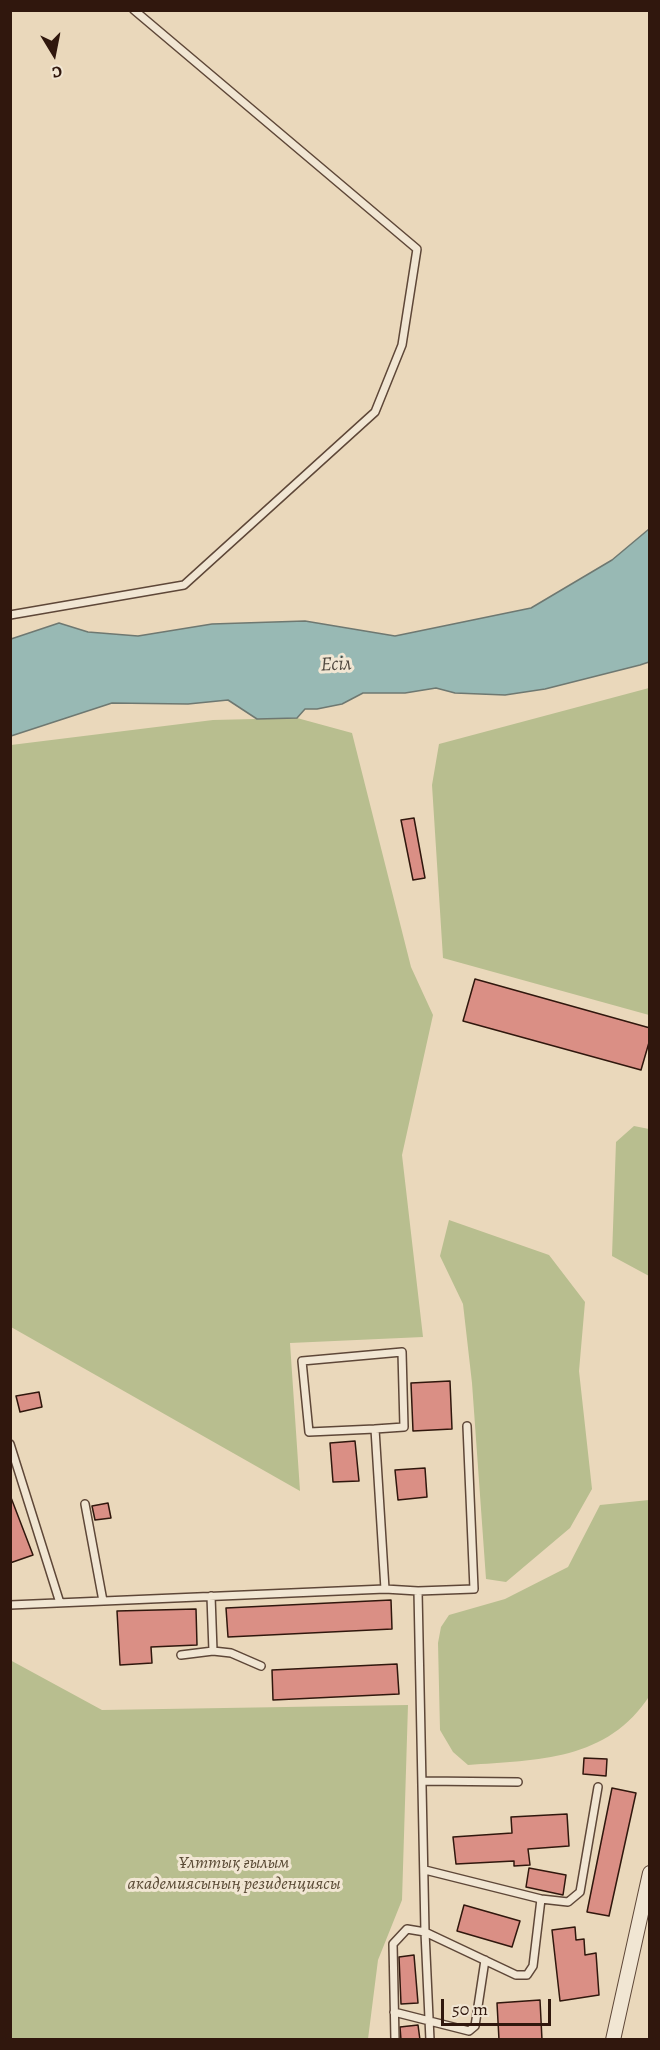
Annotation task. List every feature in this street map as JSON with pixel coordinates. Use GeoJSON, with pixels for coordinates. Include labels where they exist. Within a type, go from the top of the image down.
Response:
{"type":"FeatureCollection","features":[{"type":"Feature","properties":{"kind":"street"},"geometry":{"type":"LineString","coordinates":[[613,2040],[650,1874]]}},
{"type":"Feature","properties":{"kind":"lane"},"geometry":{"type":"LineString","coordinates":[[10,615],[184,585],[375,412],[402,345],[417,249],[134,10]]}},
{"type":"Feature","properties":{"kind":"lane"},"geometry":{"type":"LineString","coordinates":[[402,1352],[404,1427],[375,1429],[309,1432],[302,1361],[402,1352]]}},
{"type":"Feature","properties":{"kind":"lane"},"geometry":{"type":"LineString","coordinates":[[10,1605],[385,1589],[418,1592],[474,1589],[467,1426]]}},
{"type":"Feature","properties":{"kind":"lane"},"geometry":{"type":"LineString","coordinates":[[375,1429],[385,1589]]}},
{"type":"Feature","properties":{"kind":"lane"},"geometry":{"type":"LineString","coordinates":[[10,1444],[60,1603]]}},
{"type":"Feature","properties":{"kind":"lane"},"geometry":{"type":"LineString","coordinates":[[84,1504],[103,1601]]}},
{"type":"Feature","properties":{"kind":"lane"},"geometry":{"type":"LineString","coordinates":[[418,1592],[425,1932],[430,2040]]}},
{"type":"Feature","properties":{"kind":"lane"},"geometry":{"type":"LineString","coordinates":[[211,1596],[213,1651]]}},
{"type":"Feature","properties":{"kind":"lane"},"geometry":{"type":"LineString","coordinates":[[181,1654],[213,1651],[231,1653],[261,1666]]}},
{"type":"Feature","properties":{"kind":"lane"},"geometry":{"type":"LineString","coordinates":[[423,1781],[518,1782]]}},
{"type":"Feature","properties":{"kind":"lane"},"geometry":{"type":"LineString","coordinates":[[425,1870],[541,1899],[568,1902],[580,1892],[598,1787]]}},
{"type":"Feature","properties":{"kind":"lane"},"geometry":{"type":"LineString","coordinates":[[395,2040],[393,1944],[407,1929],[425,1932],[516,1975],[527,1975],[533,1966],[541,1899]]}},
{"type":"Feature","properties":{"kind":"lane"},"geometry":{"type":"LineString","coordinates":[[394,2012],[429,2019],[469,2031],[475,2026],[485,1960]]}},
{"type":"Feature","properties":{"kind":"green space"},"geometry":{"type":"Polygon","coordinates":[[[649,688],[649,1015],[443,958],[432,785],[439,744],[649,688]]]}},
{"type":"Feature","properties":{"kind":"green space"},"geometry":{"type":"Polygon","coordinates":[[[297,718],[352,733],[411,967],[433,1015],[402,1155],[423,1337],[290,1343],[300,1491],[11,1327],[11,745],[213,720],[297,718]]]}},
{"type":"Feature","properties":{"kind":"green space"},"geometry":{"type":"Polygon","coordinates":[[[634,1126],[649,1129],[649,1276],[612,1256],[616,1142],[634,1126]]]}},
{"type":"Feature","properties":{"kind":"green space"},"geometry":{"type":"Polygon","coordinates":[[[449,1220],[549,1255],[585,1302],[579,1371],[592,1489],[570,1528],[506,1582],[486,1579],[472,1383],[463,1304],[440,1256],[449,1220]]]}},
{"type":"Feature","properties":{"kind":"green space"},"geometry":{"type":"Polygon","coordinates":[[[649,1500],[650,1695],[633,1717],[614,1733],[592,1745],[545,1758],[468,1765],[453,1752],[440,1730],[438,1643],[441,1627],[449,1615],[505,1599],[568,1567],[600,1505],[649,1500]]]}},
{"type":"Feature","properties":{"kind":"green space","name":"Ұлттық ғылым академиясының резиденциясы"},"geometry":{"type":"Polygon","coordinates":[[[10,1660],[102,1710],[408,1705],[402,1900],[378,1960],[368,2039],[11,2039],[10,1660]]]}},
{"type":"Feature","properties":{"kind":"water","name":"Есіл"},"geometry":{"type":"Polygon","coordinates":[[[649,529],[649,662],[640,665],[545,689],[505,695],[455,693],[436,688],[405,693],[363,693],[342,704],[305,709],[297,718],[257,719],[228,700],[188,704],[112,703],[11,736],[11,639],[59,623],[88,632],[138,636],[212,624],[305,621],[395,636],[531,608],[612,560],[649,529]]]}},
{"type":"Feature","properties":{"kind":"building"},"geometry":{"type":"Polygon","coordinates":[[[414,818],[425,878],[413,880],[401,820],[414,818]]]}},
{"type":"Feature","properties":{"kind":"building"},"geometry":{"type":"Polygon","coordinates":[[[475,979],[650,1028],[650,1039],[641,1070],[463,1021],[475,979]]]}},
{"type":"Feature","properties":{"kind":"building"},"geometry":{"type":"Polygon","coordinates":[[[450,1381],[452,1429],[413,1431],[411,1383],[450,1381]]]}},
{"type":"Feature","properties":{"kind":"building"},"geometry":{"type":"Polygon","coordinates":[[[39,1392],[42,1407],[20,1412],[16,1396],[39,1392]]]}},
{"type":"Feature","properties":{"kind":"building"},"geometry":{"type":"Polygon","coordinates":[[[355,1441],[359,1481],[333,1482],[330,1443],[355,1441]]]}},
{"type":"Feature","properties":{"kind":"building"},"geometry":{"type":"Polygon","coordinates":[[[425,1468],[427,1497],[398,1500],[395,1470],[425,1468]]]}},
{"type":"Feature","properties":{"kind":"building"},"geometry":{"type":"Polygon","coordinates":[[[10,1495],[33,1555],[10,1563],[10,1495]]]}},
{"type":"Feature","properties":{"kind":"building"},"geometry":{"type":"Polygon","coordinates":[[[108,1503],[111,1518],[95,1520],[92,1506],[108,1503]]]}},
{"type":"Feature","properties":{"kind":"building"},"geometry":{"type":"Polygon","coordinates":[[[391,1600],[392,1629],[228,1637],[226,1608],[391,1600]]]}},
{"type":"Feature","properties":{"kind":"building"},"geometry":{"type":"Polygon","coordinates":[[[196,1609],[197,1645],[151,1647],[152,1663],[120,1665],[117,1611],[196,1609]]]}},
{"type":"Feature","properties":{"kind":"building"},"geometry":{"type":"Polygon","coordinates":[[[397,1664],[399,1694],[273,1700],[272,1670],[397,1664]]]}},
{"type":"Feature","properties":{"kind":"building"},"geometry":{"type":"Polygon","coordinates":[[[584,1758],[607,1759],[606,1776],[583,1774],[584,1758]]]}},
{"type":"Feature","properties":{"kind":"building"},"geometry":{"type":"Polygon","coordinates":[[[612,1788],[636,1793],[609,1916],[587,1912],[612,1788]]]}},
{"type":"Feature","properties":{"kind":"building"},"geometry":{"type":"Polygon","coordinates":[[[567,1814],[569,1846],[528,1849],[530,1865],[514,1866],[514,1861],[456,1864],[453,1837],[512,1833],[511,1817],[567,1814]]]}},
{"type":"Feature","properties":{"kind":"building"},"geometry":{"type":"Polygon","coordinates":[[[529,1868],[566,1875],[563,1895],[526,1887],[529,1868]]]}},
{"type":"Feature","properties":{"kind":"building"},"geometry":{"type":"Polygon","coordinates":[[[464,1905],[520,1921],[512,1947],[457,1931],[464,1905]]]}},
{"type":"Feature","properties":{"kind":"building"},"geometry":{"type":"Polygon","coordinates":[[[575,1927],[576,1940],[584,1939],[585,1955],[596,1953],[599,1995],[560,2001],[552,1930],[575,1927]]]}},
{"type":"Feature","properties":{"kind":"building"},"geometry":{"type":"Polygon","coordinates":[[[414,1955],[418,2003],[401,2004],[399,1957],[414,1955]]]}},
{"type":"Feature","properties":{"kind":"building"},"geometry":{"type":"Polygon","coordinates":[[[540,2000],[542,2040],[499,2040],[497,2003],[540,2000]]]}},
{"type":"Feature","properties":{"kind":"building"},"geometry":{"type":"Polygon","coordinates":[[[418,2025],[420,2040],[401,2040],[400,2027],[418,2025]]]}}]}
